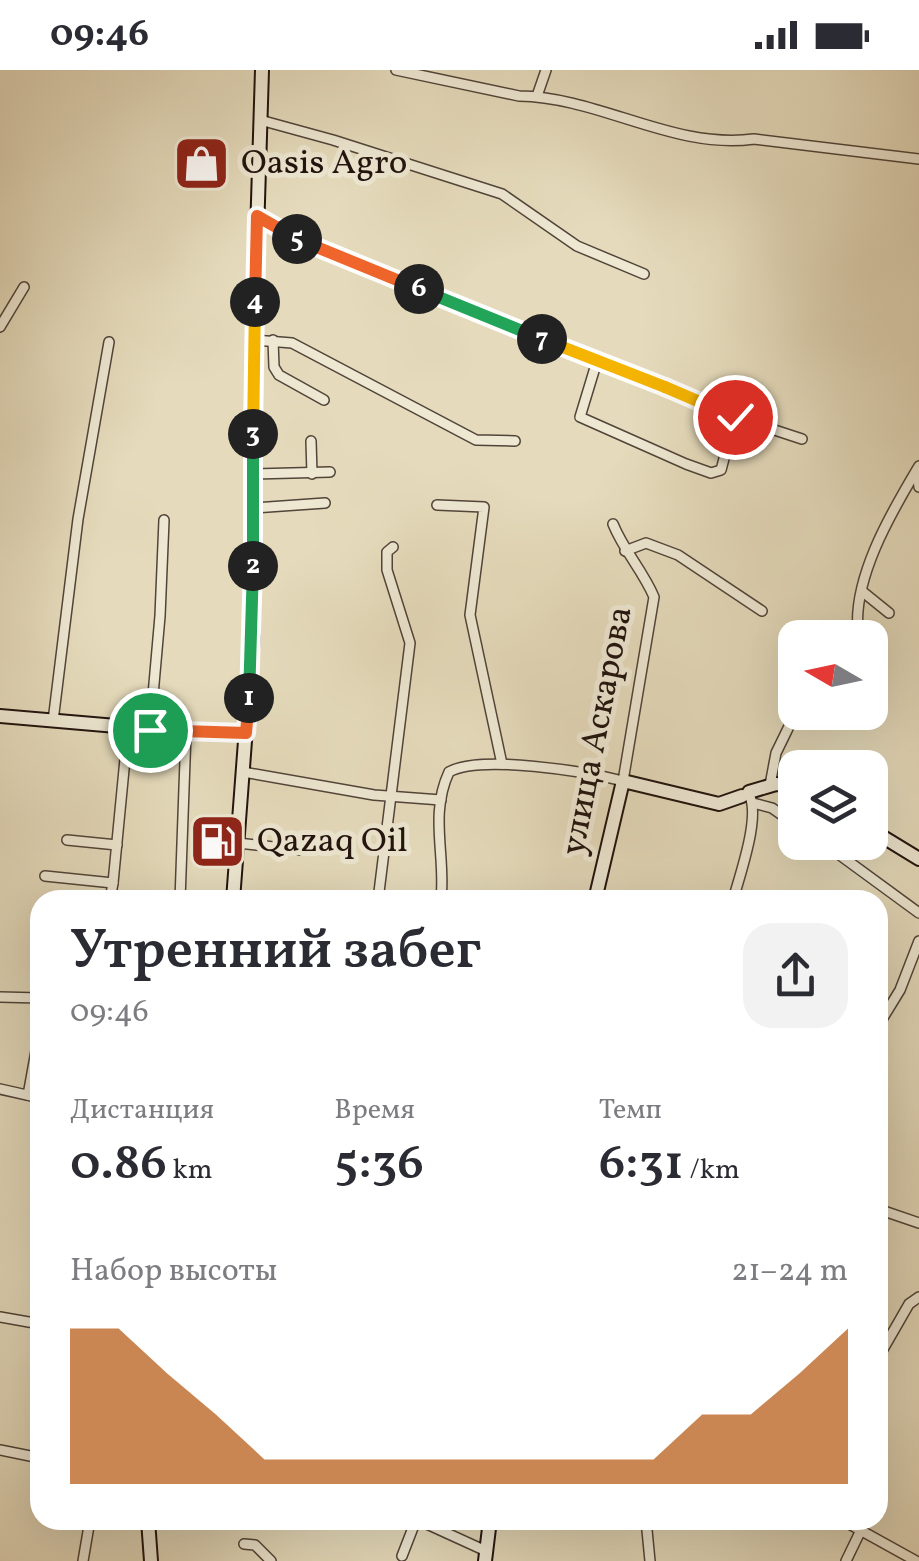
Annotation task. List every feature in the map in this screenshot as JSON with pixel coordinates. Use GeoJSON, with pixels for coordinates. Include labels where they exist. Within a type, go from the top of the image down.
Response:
{"type":"FeatureCollection","features":[{"type":"Feature","properties":{"kind":"main road"},"geometry":{"type":"LineString","coordinates":[[234,890],[253,635],[254,340],[262,70]]}},
{"type":"Feature","properties":{"kind":"main road"},"geometry":{"type":"LineString","coordinates":[[0,716],[150,730],[246,733]]}},
{"type":"Feature","properties":{"kind":"main road"},"geometry":{"type":"LineString","coordinates":[[623,781],[719,804],[778,785]]}},
{"type":"Feature","properties":{"kind":"main road","name":"улица Аскарова"},"geometry":{"type":"LineString","coordinates":[[597,890],[623,781]]}},
{"type":"Feature","properties":{"kind":"main road"},"geometry":{"type":"LineString","coordinates":[[888,839],[919,859]]}},
{"type":"Feature","properties":{"kind":"main road"},"geometry":{"type":"LineString","coordinates":[[149,1530],[151,1561]]}},
{"type":"Feature","properties":{"kind":"main road"},"geometry":{"type":"LineString","coordinates":[[486,1556],[489,1530]]}},
{"type":"Feature","properties":{"kind":"street"},"geometry":{"type":"LineString","coordinates":[[396,70],[591,108],[698,140],[754,139],[919,159]]}},
{"type":"Feature","properties":{"kind":"street"},"geometry":{"type":"LineString","coordinates":[[536,96],[546,70]]}},
{"type":"Feature","properties":{"kind":"street"},"geometry":{"type":"LineString","coordinates":[[260,120],[502,194],[577,246],[644,274]]}},
{"type":"Feature","properties":{"kind":"street"},"geometry":{"type":"LineString","coordinates":[[257,216],[284,233],[735,417],[802,439]]}},
{"type":"Feature","properties":{"kind":"street"},"geometry":{"type":"LineString","coordinates":[[0,326],[24,287]]}},
{"type":"Feature","properties":{"kind":"street"},"geometry":{"type":"LineString","coordinates":[[254,340],[292,343],[476,440],[515,441]]}},
{"type":"Feature","properties":{"kind":"street"},"geometry":{"type":"LineString","coordinates":[[273,340],[274,367],[280,375],[324,400]]}},
{"type":"Feature","properties":{"kind":"street"},"geometry":{"type":"LineString","coordinates":[[53,721],[78,518],[109,342]]}},
{"type":"Feature","properties":{"kind":"street"},"geometry":{"type":"LineString","coordinates":[[597,360],[580,416],[686,464],[711,473],[721,470],[735,417]]}},
{"type":"Feature","properties":{"kind":"street"},"geometry":{"type":"LineString","coordinates":[[311,442],[312,474]]}},
{"type":"Feature","properties":{"kind":"street"},"geometry":{"type":"LineString","coordinates":[[918,468],[919,487]]}},
{"type":"Feature","properties":{"kind":"street"},"geometry":{"type":"LineString","coordinates":[[856,620],[886,519],[918,468]]}},
{"type":"Feature","properties":{"kind":"street"},"geometry":{"type":"LineString","coordinates":[[253,474],[327,477]]}},
{"type":"Feature","properties":{"kind":"street"},"geometry":{"type":"LineString","coordinates":[[253,508],[325,503]]}},
{"type":"Feature","properties":{"kind":"street"},"geometry":{"type":"LineString","coordinates":[[437,505],[484,507],[470,615],[502,764]]}},
{"type":"Feature","properties":{"kind":"street"},"geometry":{"type":"LineString","coordinates":[[150,730],[164,520]]}},
{"type":"Feature","properties":{"kind":"street","name":"улица Аскарова"},"geometry":{"type":"LineString","coordinates":[[614,524],[654,597],[623,781]]}},
{"type":"Feature","properties":{"kind":"street"},"geometry":{"type":"LineString","coordinates":[[625,550],[646,543],[678,554],[762,611]]}},
{"type":"Feature","properties":{"kind":"street"},"geometry":{"type":"LineString","coordinates":[[379,890],[410,644],[386,570],[387,552],[392,547]]}},
{"type":"Feature","properties":{"kind":"street"},"geometry":{"type":"LineString","coordinates":[[863,592],[888,613]]}},
{"type":"Feature","properties":{"kind":"street"},"geometry":{"type":"LineString","coordinates":[[111,890],[128,728]]}},
{"type":"Feature","properties":{"kind":"street"},"geometry":{"type":"LineString","coordinates":[[770,785],[776,753],[787,730]]}},
{"type":"Feature","properties":{"kind":"street"},"geometry":{"type":"LineString","coordinates":[[180,890],[186,732]]}},
{"type":"Feature","properties":{"kind":"street"},"geometry":{"type":"LineString","coordinates":[[442,890],[437,838],[449,772],[502,764],[623,781]]}},
{"type":"Feature","properties":{"kind":"street"},"geometry":{"type":"LineString","coordinates":[[244,772],[441,800]]}},
{"type":"Feature","properties":{"kind":"street"},"geometry":{"type":"LineString","coordinates":[[748,797],[778,812]]}},
{"type":"Feature","properties":{"kind":"street"},"geometry":{"type":"LineString","coordinates":[[736,890],[752,821],[748,797]]}},
{"type":"Feature","properties":{"kind":"street"},"geometry":{"type":"LineString","coordinates":[[67,840],[117,844]]}},
{"type":"Feature","properties":{"kind":"street"},"geometry":{"type":"LineString","coordinates":[[238,844],[301,850]]}},
{"type":"Feature","properties":{"kind":"street"},"geometry":{"type":"LineString","coordinates":[[847,860],[888,890]]}},
{"type":"Feature","properties":{"kind":"street"},"geometry":{"type":"LineString","coordinates":[[46,876],[112,883]]}},
{"type":"Feature","properties":{"kind":"street"},"geometry":{"type":"LineString","coordinates":[[888,890],[919,913]]}},
{"type":"Feature","properties":{"kind":"street"},"geometry":{"type":"LineString","coordinates":[[888,1010],[919,941]]}},
{"type":"Feature","properties":{"kind":"street"},"geometry":{"type":"LineString","coordinates":[[0,996],[30,998]]}},
{"type":"Feature","properties":{"kind":"street"},"geometry":{"type":"LineString","coordinates":[[0,1089],[28,1095],[30,1084]]}},
{"type":"Feature","properties":{"kind":"street"},"geometry":{"type":"LineString","coordinates":[[888,1212],[919,1223]]}},
{"type":"Feature","properties":{"kind":"street"},"geometry":{"type":"LineString","coordinates":[[888,1341],[909,1304],[919,1298]]}},
{"type":"Feature","properties":{"kind":"street"},"geometry":{"type":"LineString","coordinates":[[0,1316],[30,1322]]}},
{"type":"Feature","properties":{"kind":"street"},"geometry":{"type":"LineString","coordinates":[[0,1450],[30,1456]]}},
{"type":"Feature","properties":{"kind":"street"},"geometry":{"type":"LineString","coordinates":[[83,1561],[88,1530]]}},
{"type":"Feature","properties":{"kind":"street"},"geometry":{"type":"LineString","coordinates":[[402,1556],[413,1530]]}},
{"type":"Feature","properties":{"kind":"street"},"geometry":{"type":"LineString","coordinates":[[436,1530],[486,1556]]}},
{"type":"Feature","properties":{"kind":"street"},"geometry":{"type":"LineString","coordinates":[[647,1530],[650,1561]]}},
{"type":"Feature","properties":{"kind":"street"},"geometry":{"type":"LineString","coordinates":[[857,1530],[916,1561]]}},
{"type":"Feature","properties":{"kind":"street"},"geometry":{"type":"LineString","coordinates":[[846,1561],[860,1532]]}},
{"type":"Feature","properties":{"kind":"street"},"geometry":{"type":"LineString","coordinates":[[244,1544],[255,1546],[271,1561]]}},
{"type":"Feature","properties":{"kind":"place","name":"Oasis Agro"},"geometry":{"type":"Point","coordinates":[202,164]}},
{"type":"Feature","properties":{"kind":"place","name":"Qazaq Oil"},"geometry":{"type":"Point","coordinates":[218,842]}},
{"type":"Feature","properties":{"kind":"route"},"geometry":{"type":"LineString","coordinates":[[150,730],[246,733],[253,635],[257,216],[284,233],[735,417]]}}]}
